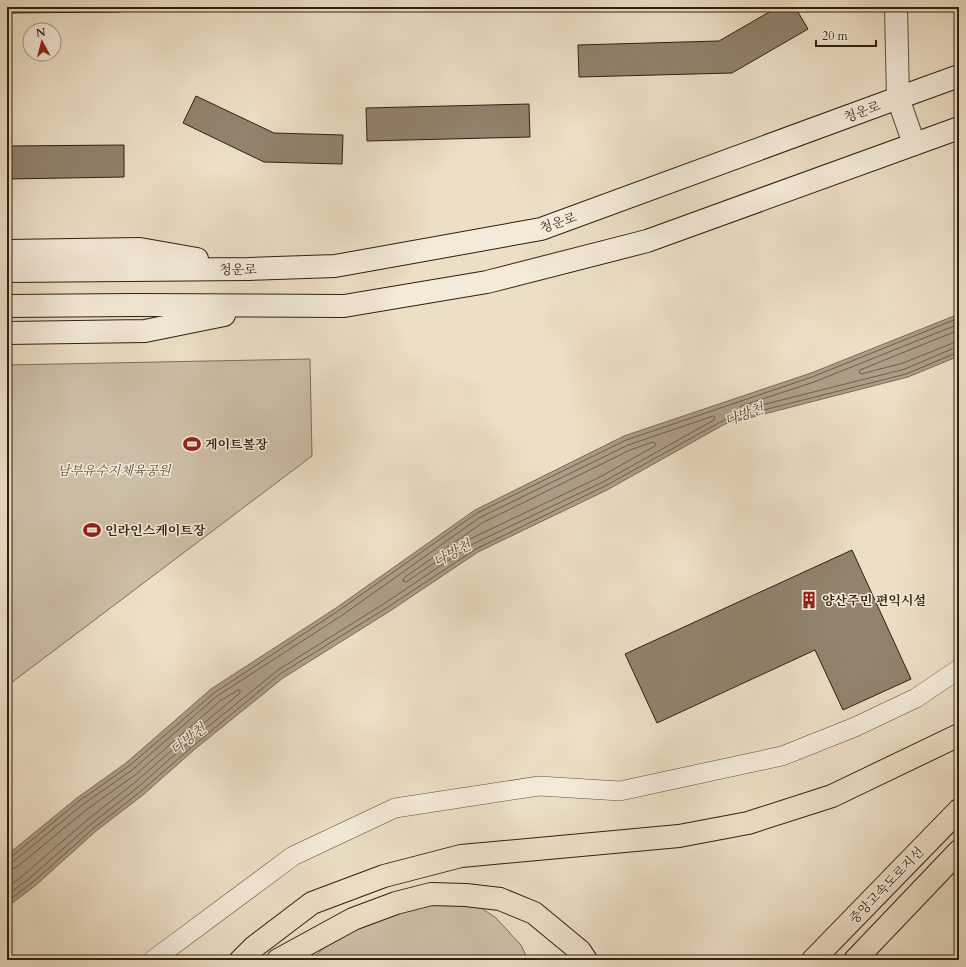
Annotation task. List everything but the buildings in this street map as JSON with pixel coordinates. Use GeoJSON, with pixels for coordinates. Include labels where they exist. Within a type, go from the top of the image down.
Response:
{"type":"FeatureCollection","features":[{"type":"Feature","properties":{"kind":"highway"},"geometry":{"type":"LineString","coordinates":[[240,960],[254,947],[312,903],[384,876],[461,856],[679,836],[748,823],[832,796],[959,735]]}},
{"type":"Feature","properties":{"kind":"highway","name":"중앙고속도로지선"},"geometry":{"type":"LineString","coordinates":[[813,960],[959,810]]}},
{"type":"Feature","properties":{"kind":"highway"},"geometry":{"type":"LineString","coordinates":[[855,960],[959,851]]}},
{"type":"Feature","properties":{"kind":"highway"},"geometry":{"type":"LineString","coordinates":[[876,960],[959,854]]}},
{"type":"Feature","properties":{"kind":"highway"},"geometry":{"type":"LineString","coordinates":[[278,960],[353,919],[396,903],[431,894],[500,898],[534,913],[580,951],[586,960]]}},
{"type":"Feature","properties":{"kind":"main road"},"geometry":{"type":"LineString","coordinates":[[896,7],[898,98],[914,144]]}},
{"type":"Feature","properties":{"kind":"main road","name":"청운로"},"geometry":{"type":"LineString","coordinates":[[7,271],[249,269],[335,266],[541,229],[959,76]]}},
{"type":"Feature","properties":{"kind":"main road"},"geometry":{"type":"LineString","coordinates":[[7,306],[344,306],[487,282],[647,241],[959,128]]}},
{"type":"Feature","properties":{"kind":"main road"},"geometry":{"type":"LineString","coordinates":[[7,251],[140,249],[249,269]]}},
{"type":"Feature","properties":{"kind":"main road"},"geometry":{"type":"LineString","coordinates":[[7,333],[145,331],[267,306]]}},
{"type":"Feature","properties":{"kind":"street"},"geometry":{"type":"LineString","coordinates":[[153,960],[293,856],[395,808],[538,786],[620,791],[782,756],[855,727],[916,698],[959,668]]}},
{"type":"Feature","properties":{"kind":"green space","name":"남부유수지체육공원"},"geometry":{"type":"Polygon","coordinates":[[[310,359],[312,456],[7,686],[7,365],[310,359]]]}},
{"type":"Feature","properties":{"kind":"green space"},"geometry":{"type":"Polygon","coordinates":[[[434,896],[477,905],[496,918],[521,945],[528,960],[311,960],[329,943],[396,908],[434,896]]]}},
{"type":"Feature","properties":{"kind":"water","name":"다방천"},"geometry":{"type":"Polygon","coordinates":[[[959,314],[959,356],[908,377],[725,424],[607,490],[478,552],[390,611],[283,678],[195,749],[143,795],[96,831],[36,885],[7,907],[7,855],[77,798],[126,763],[211,689],[336,608],[475,510],[624,436],[811,373],[959,314]]]}},
{"type":"Feature","properties":{"kind":"place","name":"게이트볼장"},"geometry":{"type":"Point","coordinates":[192,444]}},
{"type":"Feature","properties":{"kind":"place","name":"인라인스케이트장"},"geometry":{"type":"Point","coordinates":[92,530]}},
{"type":"Feature","properties":{"kind":"place","name":"양산주민 편익시설"},"geometry":{"type":"Point","coordinates":[809,600]}}]}
